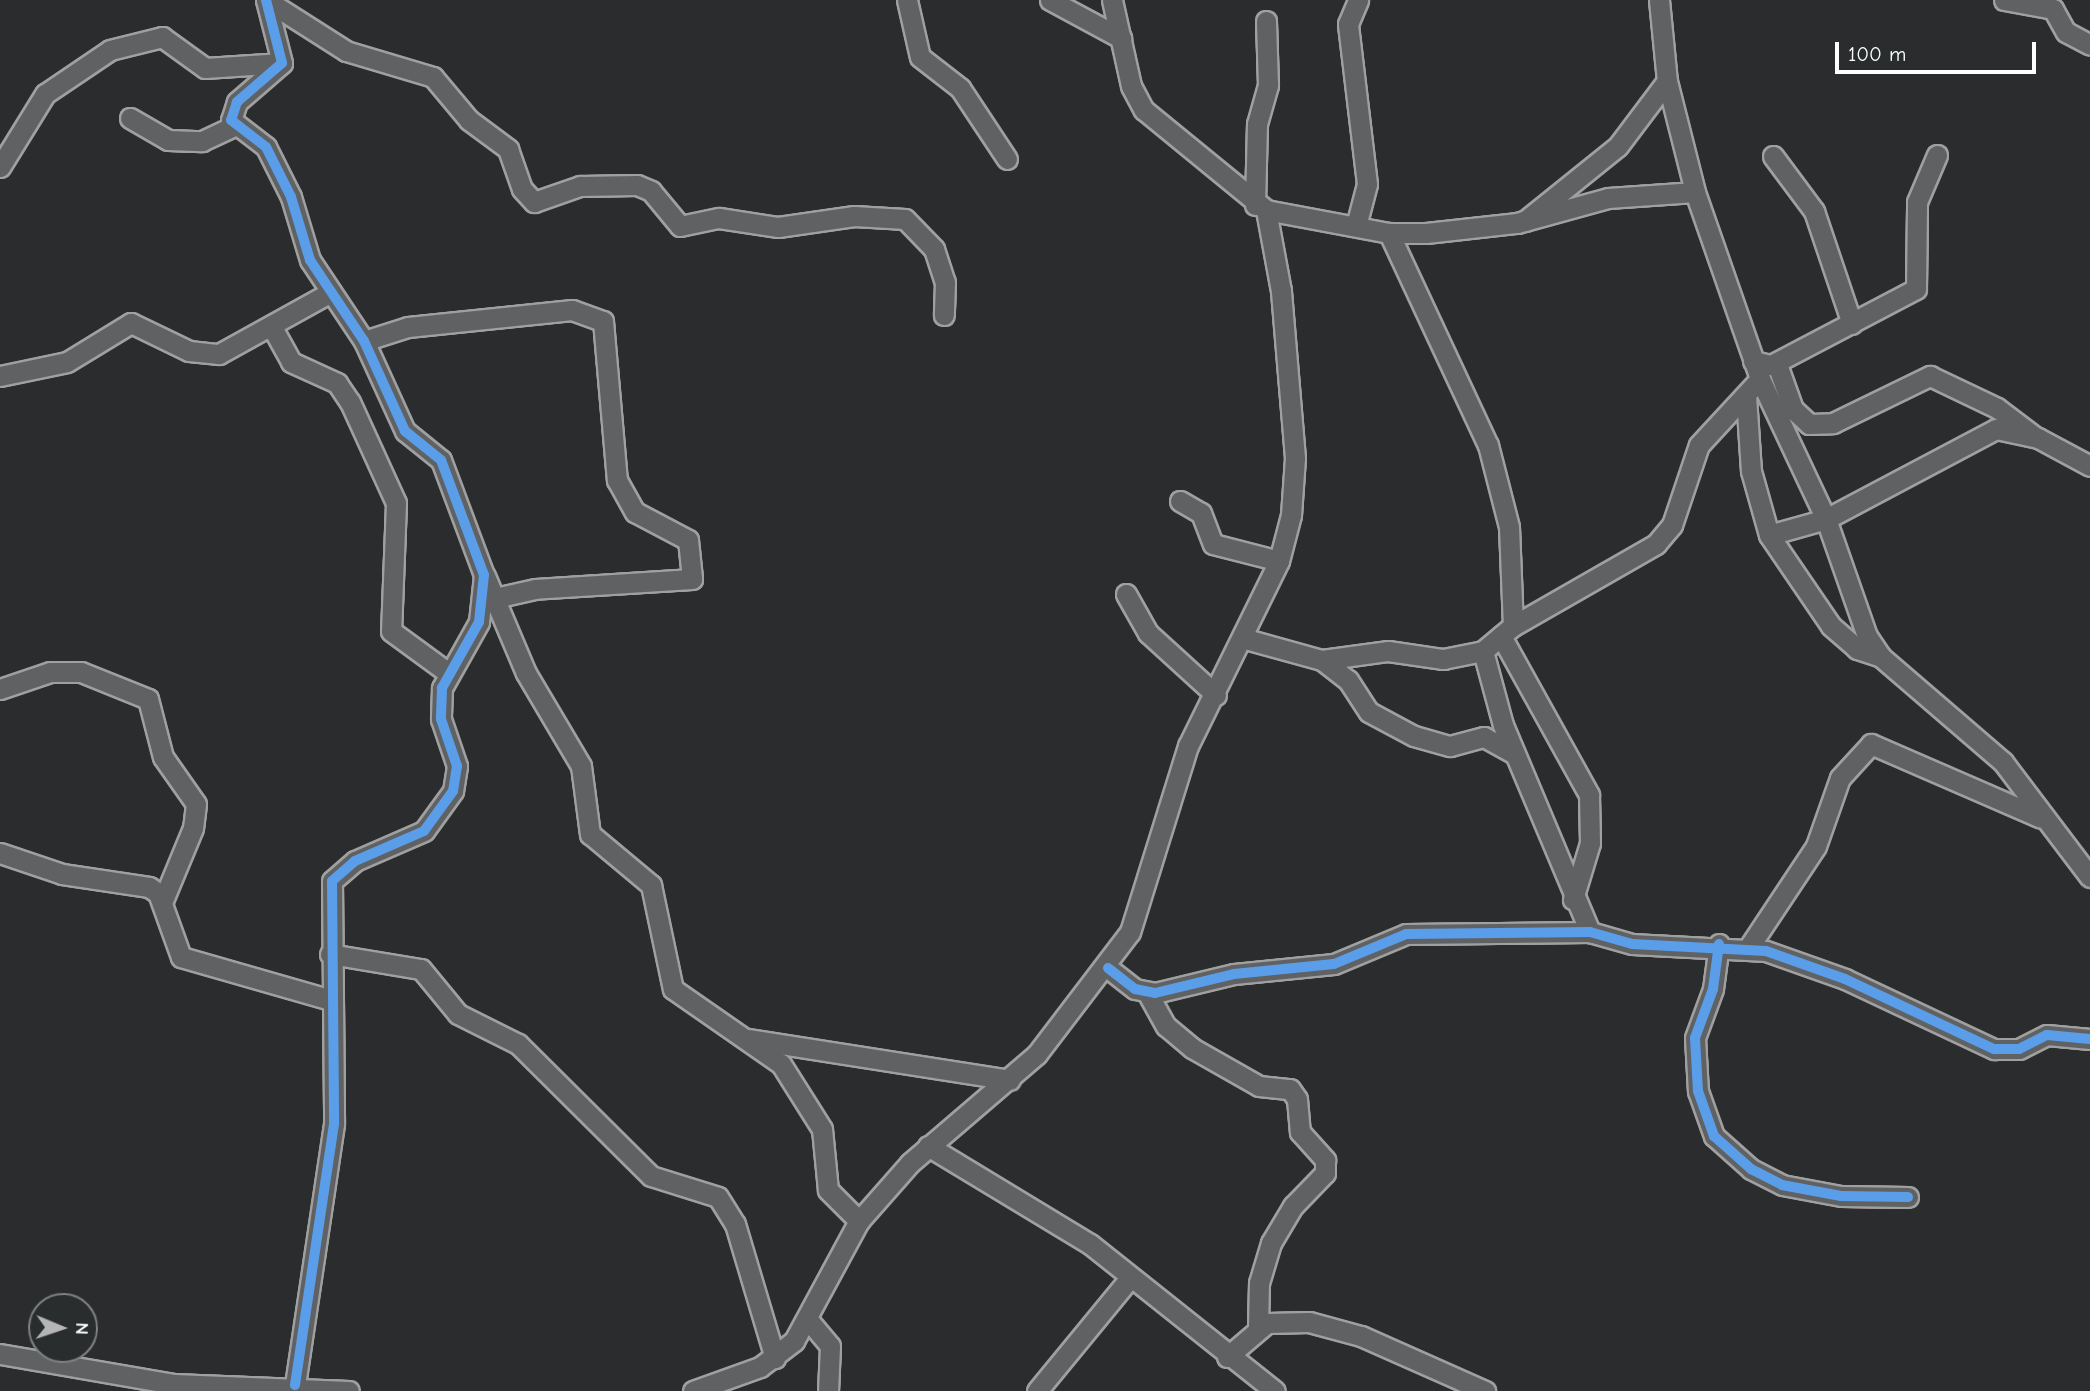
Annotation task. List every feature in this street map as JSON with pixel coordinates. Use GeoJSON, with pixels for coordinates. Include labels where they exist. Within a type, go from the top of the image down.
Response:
{"type":"FeatureCollection","features":[{"type":"Feature","properties":{"kind":"street"},"geometry":{"type":"LineString","coordinates":[[266,0],[282,63]]}},
{"type":"Feature","properties":{"kind":"street"},"geometry":{"type":"LineString","coordinates":[[266,0],[346,51],[433,77],[469,120],[508,149],[522,189],[534,202],[580,186],[630,185],[650,191],[680,226],[723,218],[778,227],[854,216],[905,219],[934,248],[944,282],[944,315]]}},
{"type":"Feature","properties":{"kind":"street"},"geometry":{"type":"LineString","coordinates":[[907,0],[920,57],[960,88],[1007,159]]}},
{"type":"Feature","properties":{"kind":"street"},"geometry":{"type":"LineString","coordinates":[[1050,0],[1121,38]]}},
{"type":"Feature","properties":{"kind":"street"},"geometry":{"type":"LineString","coordinates":[[1112,0],[1131,86],[1144,110],[1260,207],[1389,233],[1525,220],[1608,198],[1695,192]]}},
{"type":"Feature","properties":{"kind":"street"},"geometry":{"type":"LineString","coordinates":[[1356,226],[1367,184],[1348,24],[1358,0]]}},
{"type":"Feature","properties":{"kind":"street"},"geometry":{"type":"LineString","coordinates":[[1659,0],[1667,81],[1695,192],[1756,370],[1826,519],[1853,604],[1881,657],[1993,752],[2041,818],[2090,877]]}},
{"type":"Feature","properties":{"kind":"street"},"geometry":{"type":"LineString","coordinates":[[2004,0],[2053,9],[2066,32],[2090,45]]}},
{"type":"Feature","properties":{"kind":"street"},"geometry":{"type":"LineString","coordinates":[[693,1391],[775,1357],[810,1322],[859,1221],[928,1146],[1010,1080],[1108,968],[1136,919],[1171,794],[1279,561],[1291,515],[1295,458],[1279,272],[1260,207],[1258,124],[1268,85],[1266,21]]}},
{"type":"Feature","properties":{"kind":"street"},"geometry":{"type":"LineString","coordinates":[[0,167],[45,94],[110,50],[162,37],[205,68],[282,63]]}},
{"type":"Feature","properties":{"kind":"street"},"geometry":{"type":"LineString","coordinates":[[282,63],[237,102],[230,115],[237,125],[266,147],[291,197],[304,248],[364,341],[405,431],[441,460],[484,575],[526,673],[581,766],[590,834],[651,885],[673,989],[698,1012],[747,1039],[781,1064],[811,1109],[825,1142],[828,1190],[859,1221]]}},
{"type":"Feature","properties":{"kind":"street"},"geometry":{"type":"LineString","coordinates":[[1525,220],[1548,197],[1608,157],[1667,81]]}},
{"type":"Feature","properties":{"kind":"street"},"geometry":{"type":"LineString","coordinates":[[130,118],[168,140],[201,141],[237,125]]}},
{"type":"Feature","properties":{"kind":"street"},"geometry":{"type":"LineString","coordinates":[[1322,660],[1375,652],[1443,659],[1483,651],[1507,631],[1656,544],[1672,525],[1699,445],[1746,396],[1756,370],[1775,363],[1916,289],[1917,202],[1937,155]]}},
{"type":"Feature","properties":{"kind":"street"},"geometry":{"type":"LineString","coordinates":[[1773,156],[1814,211],[1852,324]]}},
{"type":"Feature","properties":{"kind":"street"},"geometry":{"type":"LineString","coordinates":[[1389,233],[1488,445],[1509,527],[1507,631],[1589,795],[1590,843],[1573,899]]}},
{"type":"Feature","properties":{"kind":"street"},"geometry":{"type":"LineString","coordinates":[[0,376],[67,362],[131,323],[205,354],[239,347],[331,292]]}},
{"type":"Feature","properties":{"kind":"street"},"geometry":{"type":"LineString","coordinates":[[364,341],[408,327],[572,310],[603,321],[617,480],[635,512],[688,540],[692,579],[535,589],[495,598]]}},
{"type":"Feature","properties":{"kind":"street"},"geometry":{"type":"LineString","coordinates":[[273,329],[291,362],[337,383],[350,402],[396,503],[391,631],[447,672]]}},
{"type":"Feature","properties":{"kind":"street"},"geometry":{"type":"LineString","coordinates":[[1775,363],[1793,409],[1809,424],[1833,423],[1930,376],[1997,408],[2038,438],[2090,466]]}},
{"type":"Feature","properties":{"kind":"street"},"geometry":{"type":"LineString","coordinates":[[1746,396],[1751,471],[1769,535],[1831,626],[1857,649],[1881,657]]}},
{"type":"Feature","properties":{"kind":"street"},"geometry":{"type":"LineString","coordinates":[[1769,535],[1826,519],[1989,431],[2038,438]]}},
{"type":"Feature","properties":{"kind":"street"},"geometry":{"type":"LineString","coordinates":[[1180,501],[1202,513],[1213,544],[1279,561]]}},
{"type":"Feature","properties":{"kind":"street"},"geometry":{"type":"LineString","coordinates":[[295,1385],[334,1124],[330,954],[336,874],[424,831],[453,791],[457,766],[440,707],[447,672],[479,621],[484,575]]}},
{"type":"Feature","properties":{"kind":"street"},"geometry":{"type":"LineString","coordinates":[[1126,594],[1148,633],[1216,695]]}},
{"type":"Feature","properties":{"kind":"street"},"geometry":{"type":"LineString","coordinates":[[1242,638],[1322,660],[1348,680],[1368,712],[1414,736],[1450,746],[1484,737],[1515,754]]}},
{"type":"Feature","properties":{"kind":"street"},"geometry":{"type":"LineString","coordinates":[[1483,651],[1515,754],[1545,811],[1573,899],[1590,932]]}},
{"type":"Feature","properties":{"kind":"street"},"geometry":{"type":"LineString","coordinates":[[0,689],[50,672],[81,672],[149,699],[163,757],[196,804],[194,828],[162,903]]}},
{"type":"Feature","properties":{"kind":"street"},"geometry":{"type":"LineString","coordinates":[[1749,947],[1816,846],[1840,778],[1871,744],[2041,818]]}},
{"type":"Feature","properties":{"kind":"street"},"geometry":{"type":"LineString","coordinates":[[0,853],[62,874],[138,883],[162,903],[181,957],[331,1000]]}},
{"type":"Feature","properties":{"kind":"street"},"geometry":{"type":"LineString","coordinates":[[1148,993],[1234,974],[1334,964],[1406,934],[1590,932],[1632,944],[1719,944],[1749,947],[1845,979],[1994,1049],[2019,1049],[2047,1035],[2090,1039]]}},
{"type":"Feature","properties":{"kind":"street"},"geometry":{"type":"LineString","coordinates":[[1719,944],[1713,989],[1695,1038],[1698,1091],[1714,1136],[1740,1161],[1782,1185],[1841,1196],[1908,1197]]}},
{"type":"Feature","properties":{"kind":"street"},"geometry":{"type":"LineString","coordinates":[[330,954],[421,969],[458,1014],[518,1044],[651,1176],[718,1197],[735,1224],[775,1357]]}},
{"type":"Feature","properties":{"kind":"street"},"geometry":{"type":"LineString","coordinates":[[1108,968],[1148,993],[1166,1026],[1192,1048],[1259,1086],[1290,1089],[1297,1099],[1300,1132],[1325,1160],[1325,1173],[1293,1206],[1271,1243],[1259,1283],[1258,1328]]}},
{"type":"Feature","properties":{"kind":"street"},"geometry":{"type":"LineString","coordinates":[[747,1039],[1010,1080]]}},
{"type":"Feature","properties":{"kind":"street"},"geometry":{"type":"LineString","coordinates":[[928,1146],[1090,1244],[1129,1279],[1227,1357],[1275,1391]]}},
{"type":"Feature","properties":{"kind":"street"},"geometry":{"type":"LineString","coordinates":[[1037,1391],[1129,1279]]}},
{"type":"Feature","properties":{"kind":"street"},"geometry":{"type":"LineString","coordinates":[[1227,1357],[1258,1328],[1285,1321],[1335,1327],[1485,1391]]}},
{"type":"Feature","properties":{"kind":"street"},"geometry":{"type":"LineString","coordinates":[[810,1322],[830,1346],[828,1391]]}},
{"type":"Feature","properties":{"kind":"street"},"geometry":{"type":"LineString","coordinates":[[0,1354],[174,1384],[295,1385],[348,1391]]}},
{"type":"Feature","properties":{"kind":"cycle path"},"geometry":{"type":"LineString","coordinates":[[266,0],[282,63],[237,102],[231,120],[266,147],[291,197],[310,260],[364,341],[405,431],[441,460],[484,575],[479,622],[442,688],[441,719],[457,766],[453,791],[424,831],[355,861],[332,881],[334,1124],[295,1385]]}},
{"type":"Feature","properties":{"kind":"cycle path"},"geometry":{"type":"LineString","coordinates":[[1108,968],[1135,989],[1155,993],[1234,974],[1334,964],[1406,934],[1590,932],[1632,944],[1766,951],[1845,979],[1994,1049],[2019,1049],[2047,1035],[2090,1039]]}},
{"type":"Feature","properties":{"kind":"cycle path"},"geometry":{"type":"LineString","coordinates":[[1719,944],[1713,989],[1695,1038],[1698,1091],[1714,1136],[1751,1169],[1782,1185],[1841,1196],[1908,1197]]}}]}
